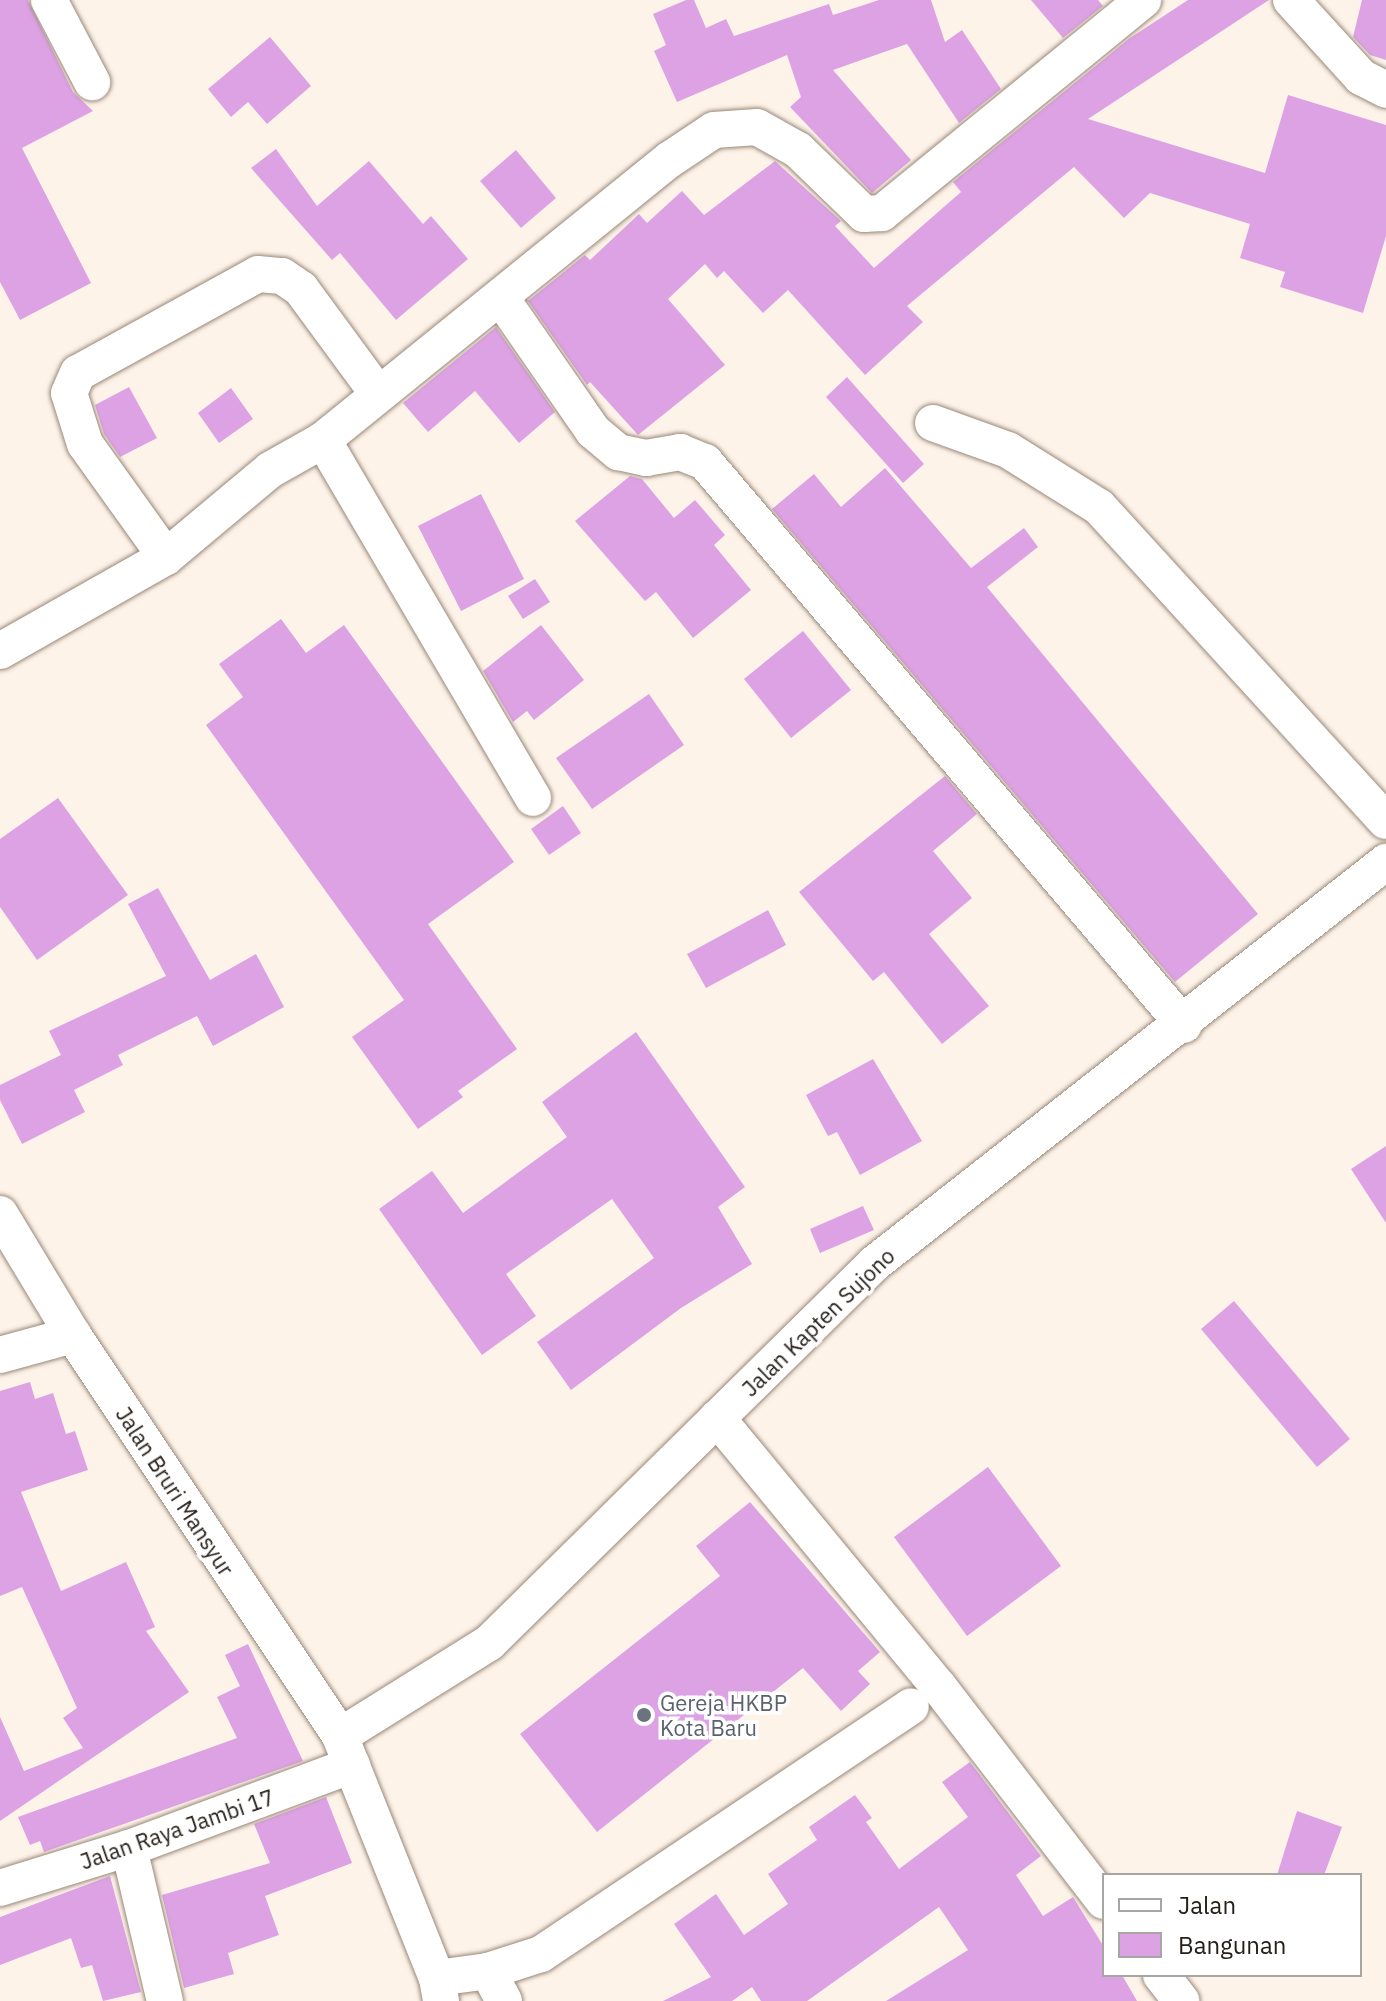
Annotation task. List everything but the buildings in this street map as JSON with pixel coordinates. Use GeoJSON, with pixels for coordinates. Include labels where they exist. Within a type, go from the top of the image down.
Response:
{"type":"FeatureCollection","features":[{"type":"Feature","properties":{"kind":"street"},"geometry":{"type":"LineString","coordinates":[[49,0],[92,82]]}},
{"type":"Feature","properties":{"kind":"street"},"geometry":{"type":"LineString","coordinates":[[0,651],[166,557],[270,470],[323,440],[669,160],[714,130],[757,127],[798,150],[864,214],[882,213],[1143,0]]}},
{"type":"Feature","properties":{"kind":"street"},"geometry":{"type":"LineString","coordinates":[[1291,0],[1361,77],[1386,90]]}},
{"type":"Feature","properties":{"kind":"street"},"geometry":{"type":"LineString","coordinates":[[166,557],[85,444],[69,393],[78,373],[258,274],[282,276],[301,289],[378,394]]}},
{"type":"Feature","properties":{"kind":"street"},"geometry":{"type":"LineString","coordinates":[[501,298],[593,431],[618,452],[646,458],[680,452],[705,462],[1184,1025]]}},
{"type":"Feature","properties":{"kind":"street"},"geometry":{"type":"LineString","coordinates":[[933,423],[1008,450],[1099,507],[1386,821]]}},
{"type":"Feature","properties":{"kind":"street"},"geometry":{"type":"LineString","coordinates":[[323,440],[533,798]]}},
{"type":"Feature","properties":{"kind":"street","name":"Jalan Kapten Sujono"},"geometry":{"type":"LineString","coordinates":[[346,1750],[489,1643],[875,1263],[1184,1025],[1386,862]]}},
{"type":"Feature","properties":{"kind":"street","name":"Jalan Bruri Mansyur"},"geometry":{"type":"LineString","coordinates":[[0,1214],[73,1335],[346,1750],[439,1990]]}},
{"type":"Feature","properties":{"kind":"street"},"geometry":{"type":"LineString","coordinates":[[0,1355],[73,1335]]}},
{"type":"Feature","properties":{"kind":"street"},"geometry":{"type":"LineString","coordinates":[[717,1418],[939,1687],[1102,1898]]}},
{"type":"Feature","properties":{"kind":"street"},"geometry":{"type":"LineString","coordinates":[[439,1990],[496,1986],[911,1706]]}},
{"type":"Feature","properties":{"kind":"street","name":"Jalan Raya Jambi 17"},"geometry":{"type":"LineString","coordinates":[[0,1888],[129,1848],[346,1750]]}},
{"type":"Feature","properties":{"kind":"street"},"geometry":{"type":"LineString","coordinates":[[129,1848],[165,2001]]}},
{"type":"Feature","properties":{"kind":"street"},"geometry":{"type":"LineString","coordinates":[[1163,1977],[1181,2001]]}},
{"type":"Feature","properties":{"kind":"place","name":"Gereja HKBP Kota Baru"},"geometry":{"type":"Point","coordinates":[644,1715]}}]}
